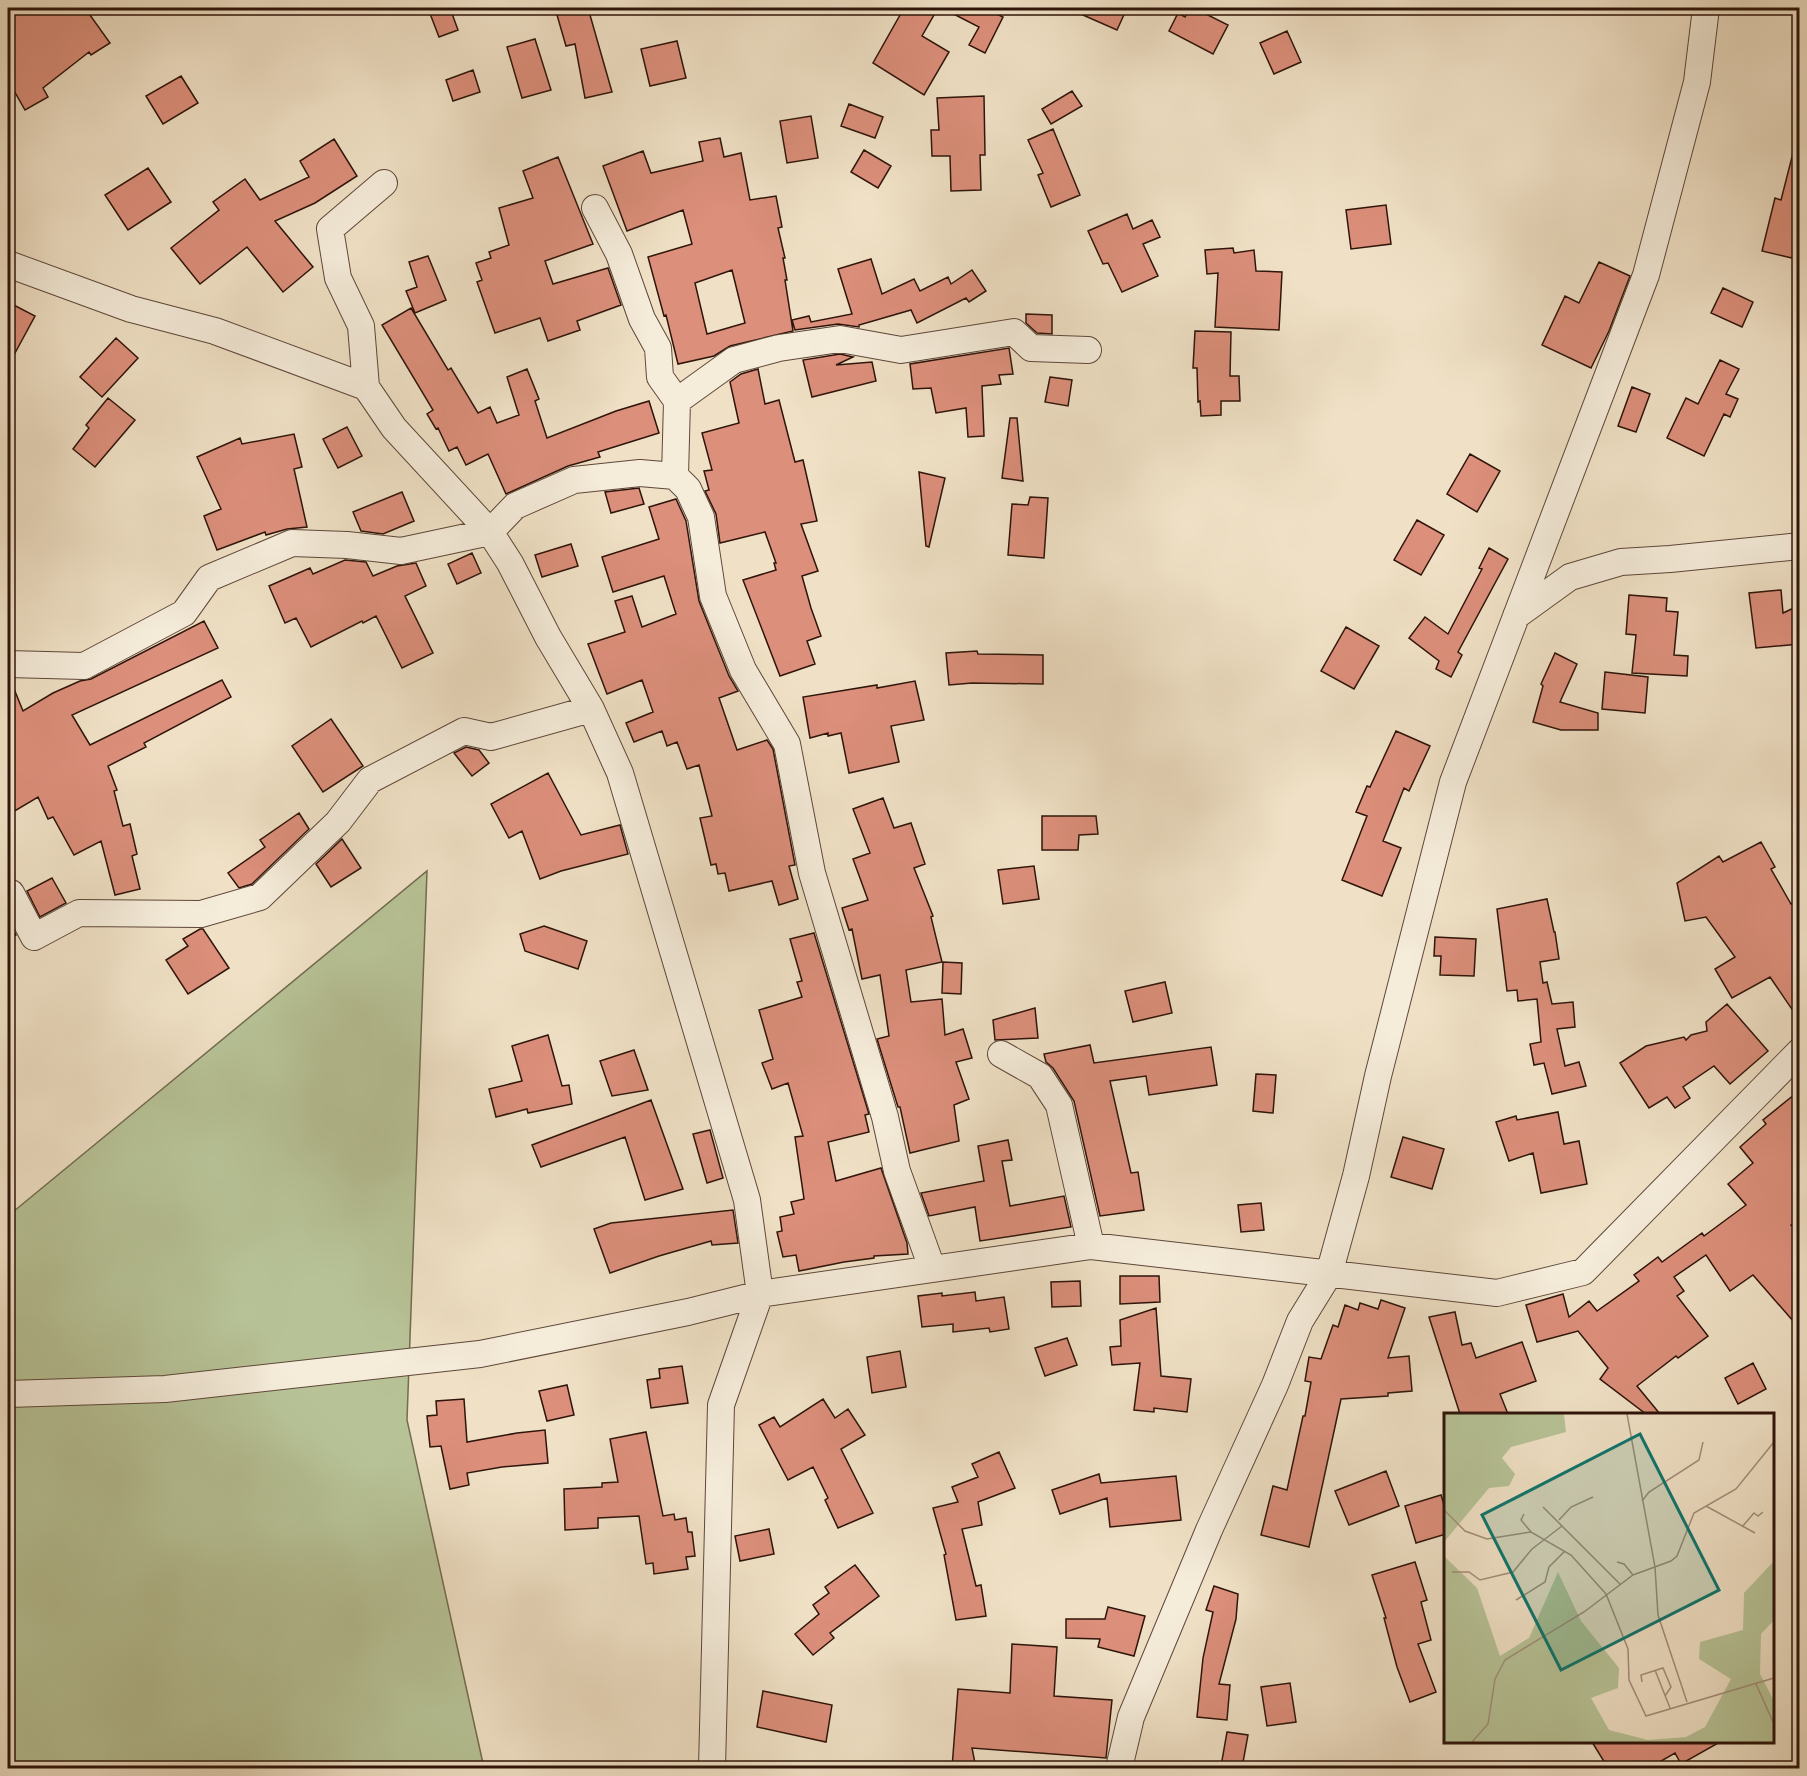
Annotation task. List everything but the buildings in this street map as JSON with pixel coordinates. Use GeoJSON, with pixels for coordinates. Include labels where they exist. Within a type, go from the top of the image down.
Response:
{"type":"FeatureCollection","features":[{"type":"Feature","properties":{"kind":"street"},"geometry":{"type":"LineString","coordinates":[[1119,1768],[1131,1717],[1209,1530],[1275,1385],[1300,1321],[1329,1274],[1356,1176],[1378,1076],[1453,782],[1646,275],[1697,82],[1706,8]]}},
{"type":"Feature","properties":{"kind":"street"},"geometry":{"type":"LineString","coordinates":[[384,183],[330,229],[338,278],[361,326],[366,387],[394,428],[490,532],[510,563],[548,637],[591,709],[620,774],[747,1200],[760,1294],[722,1405],[712,1768]]}},
{"type":"Feature","properties":{"kind":"street"},"geometry":{"type":"LineString","coordinates":[[595,208],[619,254],[642,319],[658,348],[660,377],[677,401],[675,476]]}},
{"type":"Feature","properties":{"kind":"street"},"geometry":{"type":"LineString","coordinates":[[8,264],[131,309],[215,331],[366,387]]}},
{"type":"Feature","properties":{"kind":"street"},"geometry":{"type":"LineString","coordinates":[[677,401],[734,360],[779,348],[840,339],[901,350],[1014,332],[1031,348],[1088,350]]}},
{"type":"Feature","properties":{"kind":"street"},"geometry":{"type":"LineString","coordinates":[[8,664],[84,666],[184,613],[209,578],[292,543],[347,545],[401,551],[490,532],[515,506],[574,480],[640,473],[675,476],[688,489],[701,518],[713,596],[743,670],[787,744],[812,873],[885,1117],[897,1171],[932,1268]]}},
{"type":"Feature","properties":{"kind":"street"},"geometry":{"type":"LineString","coordinates":[[1515,616],[1570,577],[1621,562],[1800,546]]}},
{"type":"Feature","properties":{"kind":"street"},"geometry":{"type":"LineString","coordinates":[[8,894],[11,893],[34,937],[79,913],[201,914],[260,897],[338,822],[370,780],[464,731],[491,736],[591,709]]}},
{"type":"Feature","properties":{"kind":"street"},"geometry":{"type":"LineString","coordinates":[[8,1394],[165,1389],[480,1354],[688,1312],[760,1294],[1090,1246],[1497,1293],[1583,1272],[1800,1051]]}},
{"type":"Feature","properties":{"kind":"street"},"geometry":{"type":"LineString","coordinates":[[1001,1054],[1040,1076],[1059,1105],[1090,1246]]}},
{"type":"Feature","properties":{"kind":"green space"},"geometry":{"type":"Polygon","coordinates":[[[427,871],[407,1420],[484,1768],[8,1768],[8,1216],[427,871]]]}}]}
